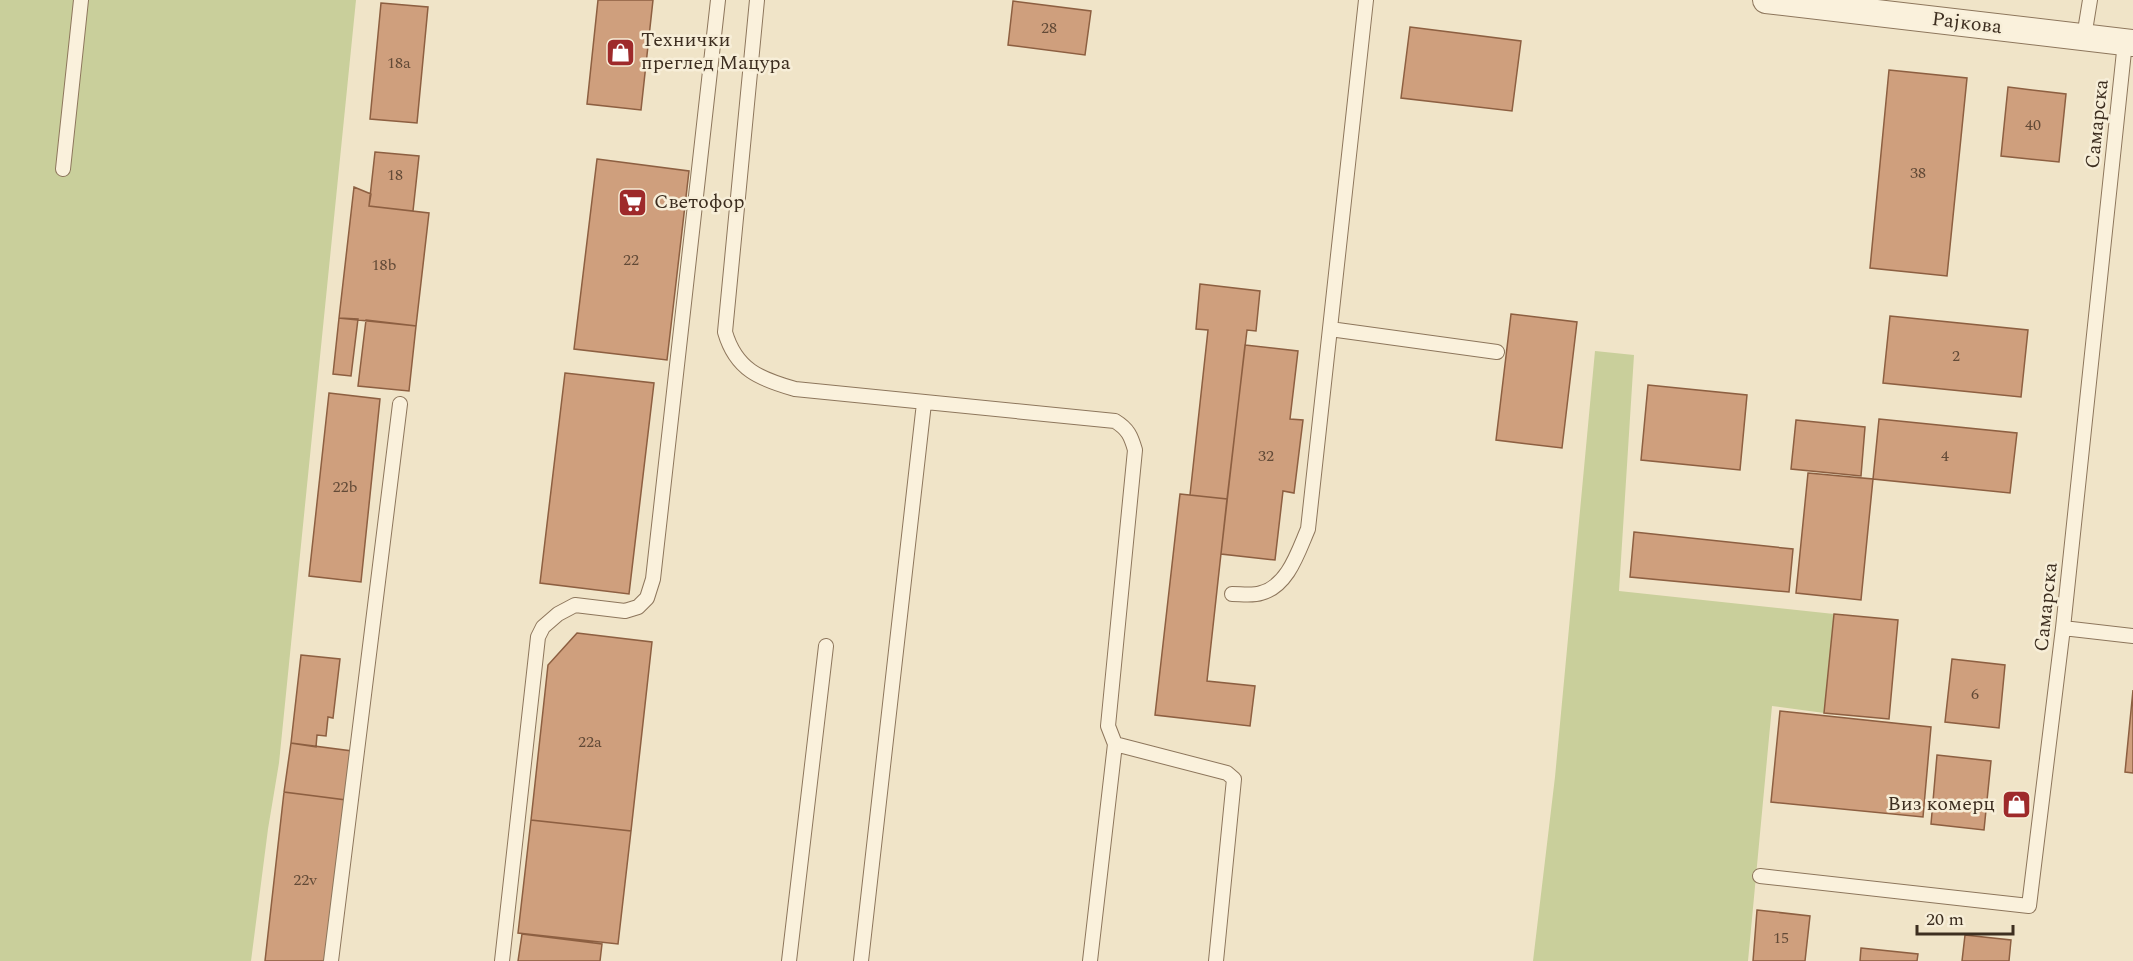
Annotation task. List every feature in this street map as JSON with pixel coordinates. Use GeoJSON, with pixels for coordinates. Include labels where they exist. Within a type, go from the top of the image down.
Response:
{"type":"FeatureCollection","features":[{"type":"Feature","properties":{"kind":"street","name":"Рајкова"},"geometry":{"type":"LineString","coordinates":[[1766,0],[1874,6],[2129,43]]}},
{"type":"Feature","properties":{"kind":"lane"},"geometry":{"type":"LineString","coordinates":[[63,169],[81,0]]}},
{"type":"Feature","properties":{"kind":"lane"},"geometry":{"type":"LineString","coordinates":[[502,961],[538,637],[543,627],[558,614],[575,605],[625,611],[638,607],[647,598],[653,579],[718,0]]}},
{"type":"Feature","properties":{"kind":"lane"},"geometry":{"type":"LineString","coordinates":[[757,0],[725,332],[729,345],[744,367],[765,380],[795,389],[1115,421],[1126,428],[1135,450],[1108,726],[1115,744],[1090,961]]}},
{"type":"Feature","properties":{"kind":"lane"},"geometry":{"type":"LineString","coordinates":[[1232,594],[1260,594],[1274,588],[1293,565],[1308,529],[1366,0]]}},
{"type":"Feature","properties":{"kind":"lane"},"geometry":{"type":"LineString","coordinates":[[2084,37],[2090,0]]}},
{"type":"Feature","properties":{"kind":"lane","name":"Самарска"},"geometry":{"type":"LineString","coordinates":[[1760,876],[2029,906],[2129,43]]}},
{"type":"Feature","properties":{"kind":"lane"},"geometry":{"type":"LineString","coordinates":[[1330,329],[1497,352]]}},
{"type":"Feature","properties":{"kind":"lane"},"geometry":{"type":"LineString","coordinates":[[861,961],[924,403]]}},
{"type":"Feature","properties":{"kind":"lane"},"geometry":{"type":"LineString","coordinates":[[331,961],[400,404]]}},
{"type":"Feature","properties":{"kind":"lane"},"geometry":{"type":"LineString","coordinates":[[2063,628],[2133,636]]}},
{"type":"Feature","properties":{"kind":"lane"},"geometry":{"type":"LineString","coordinates":[[789,961],[826,646]]}},
{"type":"Feature","properties":{"kind":"lane"},"geometry":{"type":"LineString","coordinates":[[1115,744],[1227,773],[1234,779],[1216,961]]}},
{"type":"Feature","properties":{"kind":"green space"},"geometry":{"type":"Polygon","coordinates":[[[0,0],[356,0],[279,763],[251,961],[0,961],[0,0]]]}},
{"type":"Feature","properties":{"kind":"green space"},"geometry":{"type":"Polygon","coordinates":[[[1595,351],[1634,355],[1619,591],[1834,614],[1824,713],[1772,706],[1748,961],[1533,961],[1555,777],[1595,351]]]}},
{"type":"Feature","properties":{"kind":"building","name":"Технички преглед Мацура"},"geometry":{"type":"Polygon","coordinates":[[[598,0],[653,0],[641,110],[587,104],[598,0]]]}},
{"type":"Feature","properties":{"kind":"building"},"geometry":{"type":"Polygon","coordinates":[[[1013,1],[1091,11],[1085,55],[1008,45],[1013,1]]]}},
{"type":"Feature","properties":{"kind":"building"},"geometry":{"type":"Polygon","coordinates":[[[381,3],[428,7],[417,123],[370,119],[381,3]]]}},
{"type":"Feature","properties":{"kind":"building"},"geometry":{"type":"Polygon","coordinates":[[[1410,27],[1521,41],[1512,111],[1401,98],[1410,27]]]}},
{"type":"Feature","properties":{"kind":"building"},"geometry":{"type":"Polygon","coordinates":[[[1889,70],[1967,78],[1947,276],[1870,268],[1889,70]]]}},
{"type":"Feature","properties":{"kind":"building"},"geometry":{"type":"Polygon","coordinates":[[[2008,87],[2066,94],[2059,162],[2001,156],[2008,87]]]}},
{"type":"Feature","properties":{"kind":"building"},"geometry":{"type":"Polygon","coordinates":[[[375,152],[419,156],[413,211],[369,206],[375,152]]]}},
{"type":"Feature","properties":{"kind":"building"},"geometry":{"type":"Polygon","coordinates":[[[597,159],[689,171],[667,360],[574,349],[597,159]]]}},
{"type":"Feature","properties":{"kind":"building"},"geometry":{"type":"Polygon","coordinates":[[[354,187],[371,194],[369,206],[429,213],[416,326],[339,318],[354,187]]]}},
{"type":"Feature","properties":{"kind":"building"},"geometry":{"type":"Polygon","coordinates":[[[1200,284],[1260,291],[1256,331],[1247,330],[1227,499],[1190,495],[1208,330],[1196,329],[1200,284]]]}},
{"type":"Feature","properties":{"kind":"building"},"geometry":{"type":"Polygon","coordinates":[[[1511,314],[1577,322],[1562,448],[1496,440],[1511,314]]]}},
{"type":"Feature","properties":{"kind":"building"},"geometry":{"type":"Polygon","coordinates":[[[1890,316],[2028,330],[2021,397],[1883,383],[1890,316]]]}},
{"type":"Feature","properties":{"kind":"building"},"geometry":{"type":"Polygon","coordinates":[[[339,318],[358,319],[351,376],[333,374],[339,318]]]}},
{"type":"Feature","properties":{"kind":"building"},"geometry":{"type":"Polygon","coordinates":[[[366,320],[416,326],[409,391],[358,386],[366,320]]]}},
{"type":"Feature","properties":{"kind":"building"},"geometry":{"type":"Polygon","coordinates":[[[1245,345],[1298,351],[1290,419],[1303,420],[1294,493],[1283,491],[1275,560],[1221,554],[1245,345]]]}},
{"type":"Feature","properties":{"kind":"building"},"geometry":{"type":"Polygon","coordinates":[[[565,373],[654,383],[629,594],[540,583],[565,373]]]}},
{"type":"Feature","properties":{"kind":"building"},"geometry":{"type":"Polygon","coordinates":[[[1648,385],[1747,395],[1740,470],[1641,460],[1648,385]]]}},
{"type":"Feature","properties":{"kind":"building"},"geometry":{"type":"Polygon","coordinates":[[[329,393],[380,399],[361,582],[309,576],[329,393]]]}},
{"type":"Feature","properties":{"kind":"building"},"geometry":{"type":"Polygon","coordinates":[[[1879,419],[2017,433],[2010,493],[1873,479],[1879,419]]]}},
{"type":"Feature","properties":{"kind":"building"},"geometry":{"type":"Polygon","coordinates":[[[1796,420],[1865,427],[1861,476],[1791,469],[1796,420]]]}},
{"type":"Feature","properties":{"kind":"building"},"geometry":{"type":"Polygon","coordinates":[[[1808,473],[1873,479],[1861,600],[1796,593],[1808,473]]]}},
{"type":"Feature","properties":{"kind":"building"},"geometry":{"type":"Polygon","coordinates":[[[1180,494],[1227,499],[1207,681],[1255,686],[1250,726],[1155,715],[1180,494]]]}},
{"type":"Feature","properties":{"kind":"building"},"geometry":{"type":"Polygon","coordinates":[[[1634,532],[1793,549],[1789,592],[1630,577],[1634,532]]]}},
{"type":"Feature","properties":{"kind":"building"},"geometry":{"type":"Polygon","coordinates":[[[1834,614],[1898,620],[1889,719],[1824,713],[1834,614]]]}},
{"type":"Feature","properties":{"kind":"building"},"geometry":{"type":"Polygon","coordinates":[[[577,633],[652,642],[631,831],[531,820],[548,665],[577,633]]]}},
{"type":"Feature","properties":{"kind":"building"},"geometry":{"type":"Polygon","coordinates":[[[301,655],[340,659],[333,718],[328,717],[326,736],[317,735],[316,747],[291,743],[301,655]]]}},
{"type":"Feature","properties":{"kind":"building"},"geometry":{"type":"Polygon","coordinates":[[[1952,659],[2005,665],[1999,728],[1945,722],[1952,659]]]}},
{"type":"Feature","properties":{"kind":"building"},"geometry":{"type":"Polygon","coordinates":[[[2133,690],[2133,773],[2125,772],[2133,690]]]}},
{"type":"Feature","properties":{"kind":"building"},"geometry":{"type":"Polygon","coordinates":[[[1780,711],[1931,727],[1923,817],[1771,802],[1780,711]]]}},
{"type":"Feature","properties":{"kind":"building"},"geometry":{"type":"Polygon","coordinates":[[[291,743],[352,751],[346,800],[284,792],[291,743]]]}},
{"type":"Feature","properties":{"kind":"building"},"geometry":{"type":"Polygon","coordinates":[[[1937,755],[1991,761],[1984,830],[1931,824],[1937,755]]]}},
{"type":"Feature","properties":{"kind":"building"},"geometry":{"type":"Polygon","coordinates":[[[284,792],[346,800],[327,961],[265,961],[284,792]]]}},
{"type":"Feature","properties":{"kind":"building"},"geometry":{"type":"Polygon","coordinates":[[[531,820],[631,831],[618,944],[518,933],[531,820]]]}},
{"type":"Feature","properties":{"kind":"building"},"geometry":{"type":"Polygon","coordinates":[[[1757,910],[1810,916],[1805,961],[1753,961],[1757,910]]]}},
{"type":"Feature","properties":{"kind":"building"},"geometry":{"type":"Polygon","coordinates":[[[522,934],[602,944],[600,961],[518,961],[522,934]]]}},
{"type":"Feature","properties":{"kind":"building"},"geometry":{"type":"Polygon","coordinates":[[[1965,935],[2011,940],[2009,961],[1962,961],[1965,935]]]}},
{"type":"Feature","properties":{"kind":"building"},"geometry":{"type":"Polygon","coordinates":[[[1861,948],[1918,954],[1917,961],[1860,961],[1861,948]]]}},
{"type":"Feature","properties":{"kind":"place","name":"Технички преглед Мацура"},"geometry":{"type":"Point","coordinates":[620,52]}},
{"type":"Feature","properties":{"kind":"place","name":"Светофор"},"geometry":{"type":"Point","coordinates":[633,202]}},
{"type":"Feature","properties":{"kind":"place","name":"Виз комерц"},"geometry":{"type":"Point","coordinates":[2016,804]}}]}
